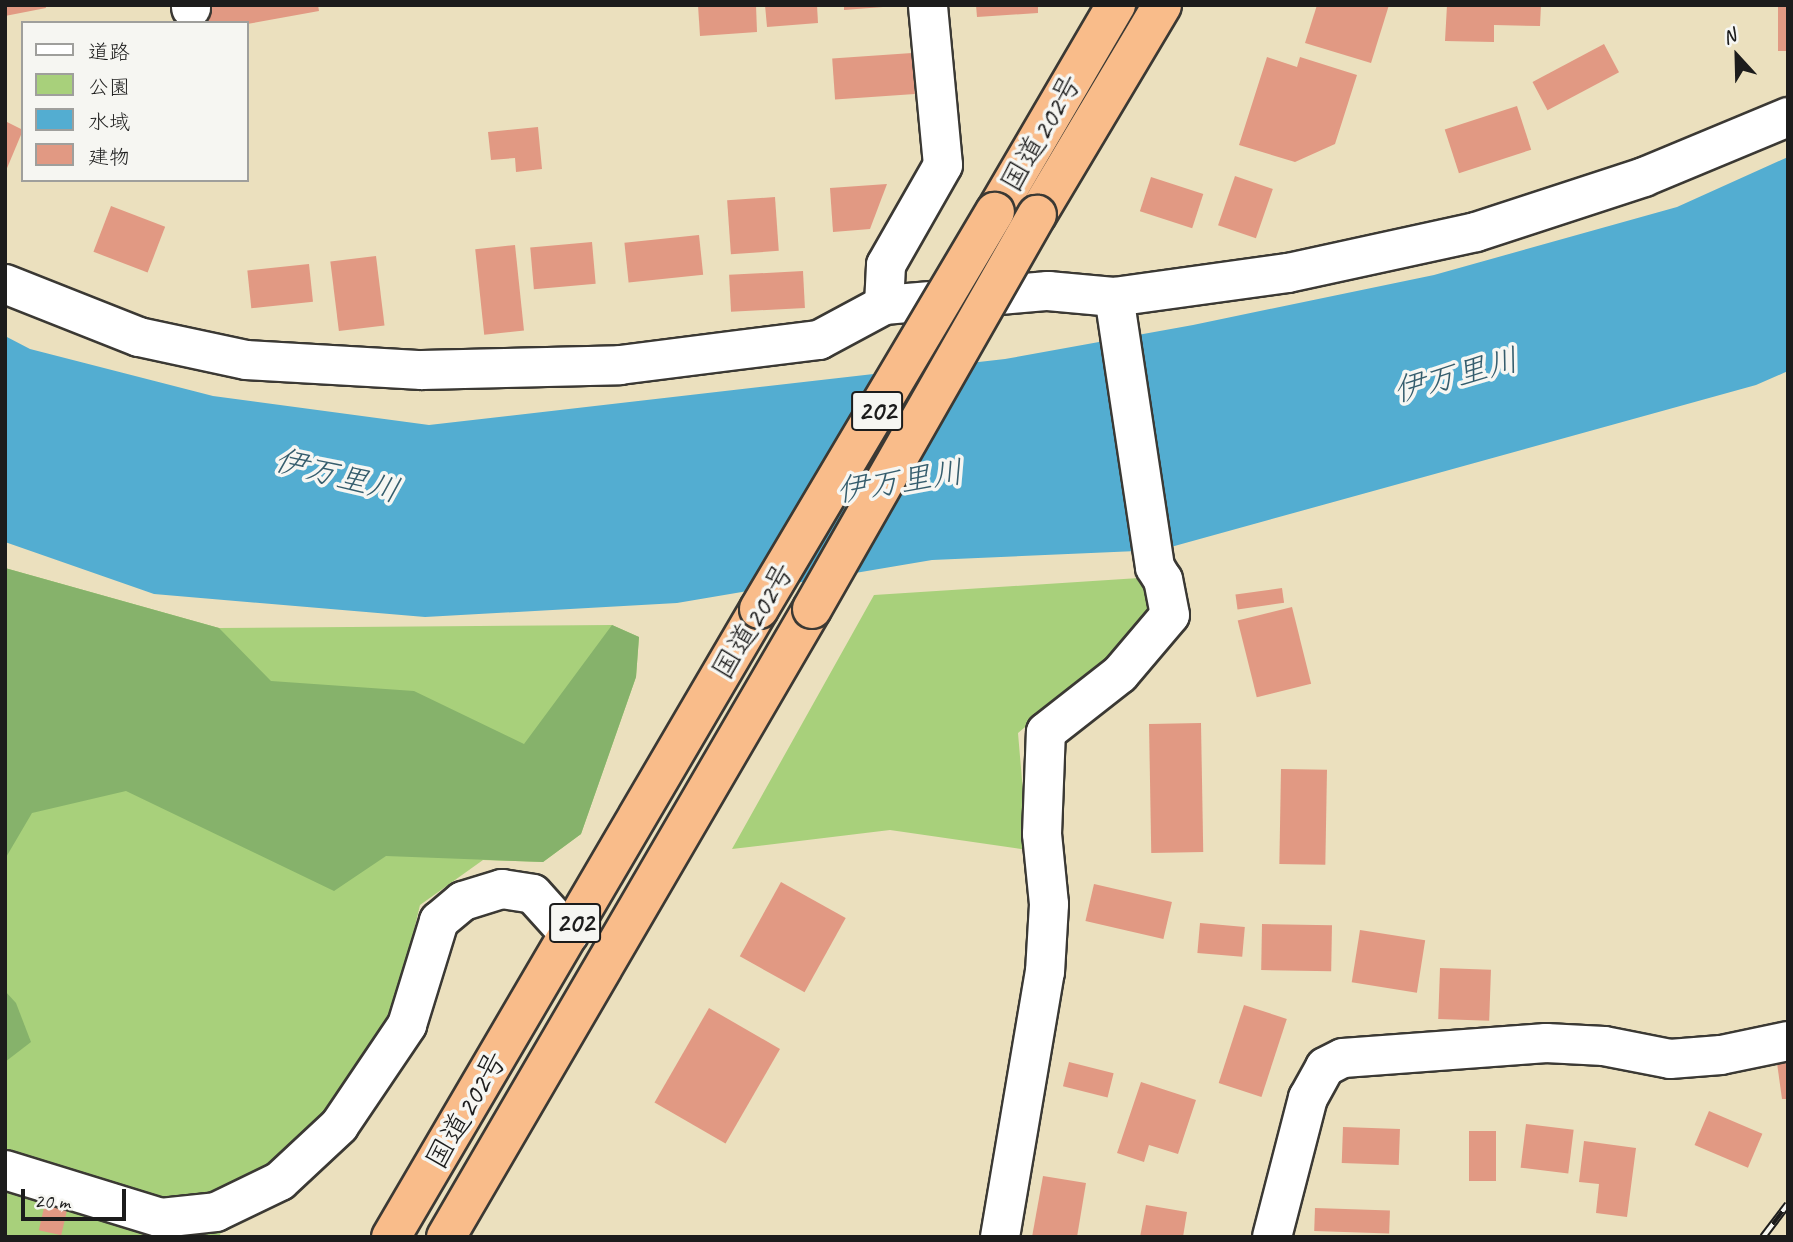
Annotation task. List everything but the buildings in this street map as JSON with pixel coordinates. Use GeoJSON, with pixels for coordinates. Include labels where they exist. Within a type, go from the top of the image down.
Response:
{"type":"FeatureCollection","features":[{"type":"Feature","properties":{"kind":"highway","name":"国道202号"},"geometry":{"type":"LineString","coordinates":[[391,1237],[1116,5]]}},
{"type":"Feature","properties":{"kind":"highway","name":"国道202号"},"geometry":{"type":"LineString","coordinates":[[446,1237],[812,609],[1037,215],[1162,5]]}},
{"type":"Feature","properties":{"kind":"street"},"geometry":{"type":"LineString","coordinates":[[884,305],[886,265],[943,165],[928,5]]}},
{"type":"Feature","properties":{"kind":"street"},"geometry":{"type":"LineString","coordinates":[[5,284],[139,337],[246,360],[422,370],[621,365],[819,340],[884,305],[1048,291],[1114,297],[1288,273],[1476,232],[1644,177],[1788,117]]}},
{"type":"Feature","properties":{"kind":"street"},"geometry":{"type":"LineString","coordinates":[[1000,1237],[1045,972],[1049,904],[1042,834],[1046,732],[1120,674],[1170,615],[1163,580],[1155,567],[1114,297]]}},
{"type":"Feature","properties":{"kind":"street"},"geometry":{"type":"LineString","coordinates":[[5,1170],[161,1218],[216,1212],[280,1181],[339,1126],[407,1025],[439,921],[463,901],[502,889],[533,894],[569,934]]}},
{"type":"Feature","properties":{"kind":"street"},"geometry":{"type":"LineString","coordinates":[[1272,1237],[1308,1098],[1325,1068],[1343,1058],[1546,1043],[1604,1046],[1670,1059],[1721,1055],[1788,1041]]}},
{"type":"Feature","properties":{"kind":"green space"},"geometry":{"type":"Polygon","coordinates":[[[5,568],[219,628],[612,625],[639,637],[636,677],[581,834],[543,862],[483,860],[420,905],[390,1032],[312,1135],[244,1181],[219,1237],[5,1237],[5,568]]]}},
{"type":"Feature","properties":{"kind":"green space"},"geometry":{"type":"Polygon","coordinates":[[[5,568],[219,628],[271,681],[414,691],[524,744],[612,625],[639,637],[636,677],[581,834],[543,862],[386,856],[334,891],[126,791],[32,813],[5,859],[5,568]]]}},
{"type":"Feature","properties":{"kind":"green space"},"geometry":{"type":"Polygon","coordinates":[[[1139,578],[1154,619],[1018,733],[1028,850],[890,830],[732,849],[874,595],[1139,578]]]}},
{"type":"Feature","properties":{"kind":"green space"},"geometry":{"type":"Polygon","coordinates":[[[5,991],[16,1003],[31,1042],[5,1062],[5,991]]]}},
{"type":"Feature","properties":{"kind":"water","name":"伊万里川"},"geometry":{"type":"Polygon","coordinates":[[[1788,157],[1788,371],[1756,385],[1160,550],[932,560],[677,603],[425,617],[154,594],[5,542],[5,336],[30,349],[213,396],[429,425],[1005,359],[1193,325],[1434,275],[1677,207],[1788,157]]]}},
{"type":"Feature","properties":{"kind":"railway"},"geometry":{"type":"LineString","coordinates":[[1763,1237],[1788,1204]]}}]}
